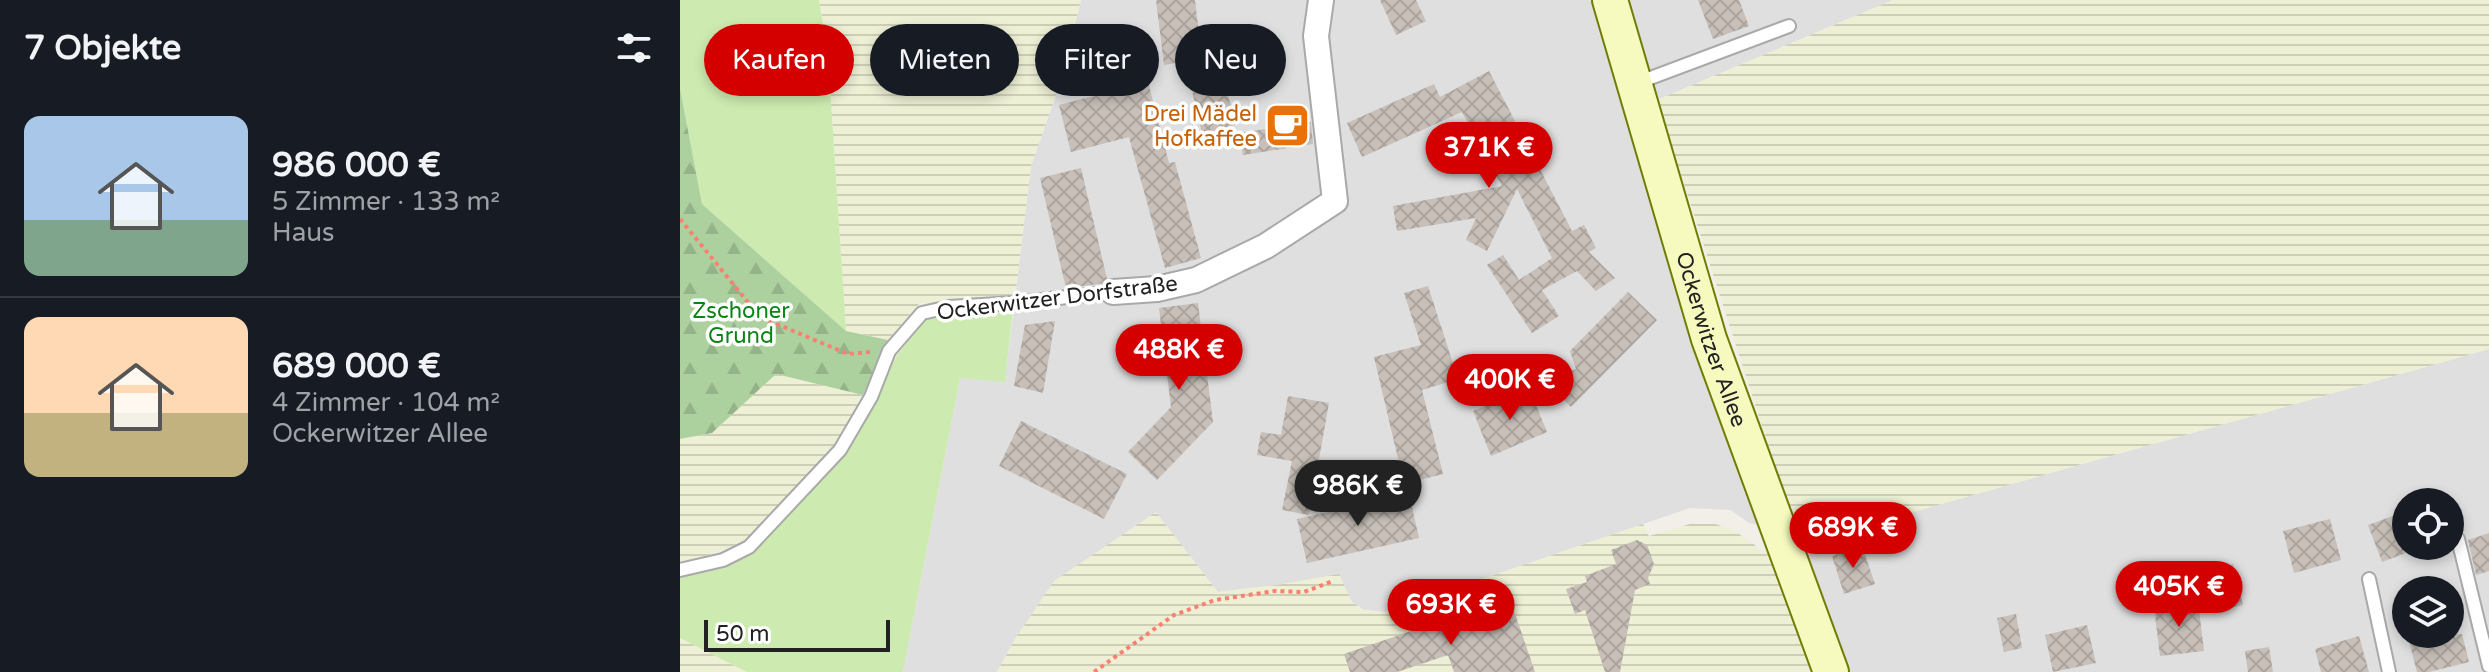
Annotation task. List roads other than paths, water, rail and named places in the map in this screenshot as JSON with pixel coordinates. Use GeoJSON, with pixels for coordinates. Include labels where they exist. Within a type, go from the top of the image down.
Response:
{"type":"FeatureCollection","features":[{"type":"Feature","properties":{"kind":"street","name":"Ockerwitzer Dorfstraße"},"geometry":{"type":"LineString","coordinates":[[1113,292],[1157,289],[1196,280],[1266,246],[1335,201],[1316,36],[1321,0]]}},
{"type":"Feature","properties":{"kind":"street","name":"Ockerwitzer Allee"},"geometry":{"type":"LineString","coordinates":[[1610,0],[1709,339],[1831,672]]}},
{"type":"Feature","properties":{"kind":"lane"},"geometry":{"type":"LineString","coordinates":[[1634,84],[1789,26]]}},
{"type":"Feature","properties":{"kind":"lane","name":"Ockerwitzer Dorfstraße"},"geometry":{"type":"LineString","coordinates":[[680,570],[723,560],[749,547],[840,450],[871,397],[889,351],[922,313],[949,307],[1113,292]]}},
{"type":"Feature","properties":{"kind":"lane"},"geometry":{"type":"LineString","coordinates":[[2463,560],[2489,666]]}},
{"type":"Feature","properties":{"kind":"lane"},"geometry":{"type":"LineString","coordinates":[[2369,579],[2389,672]]}},
{"type":"Feature","properties":{"kind":"place","name":"Drei Mädel Hofkaffee"},"geometry":{"type":"Point","coordinates":[1288,126]}},
{"type":"Feature","properties":{"kind":"park label","name":"Zschoner Grund"},"geometry":{"type":"Point","coordinates":[741,322]}}]}
